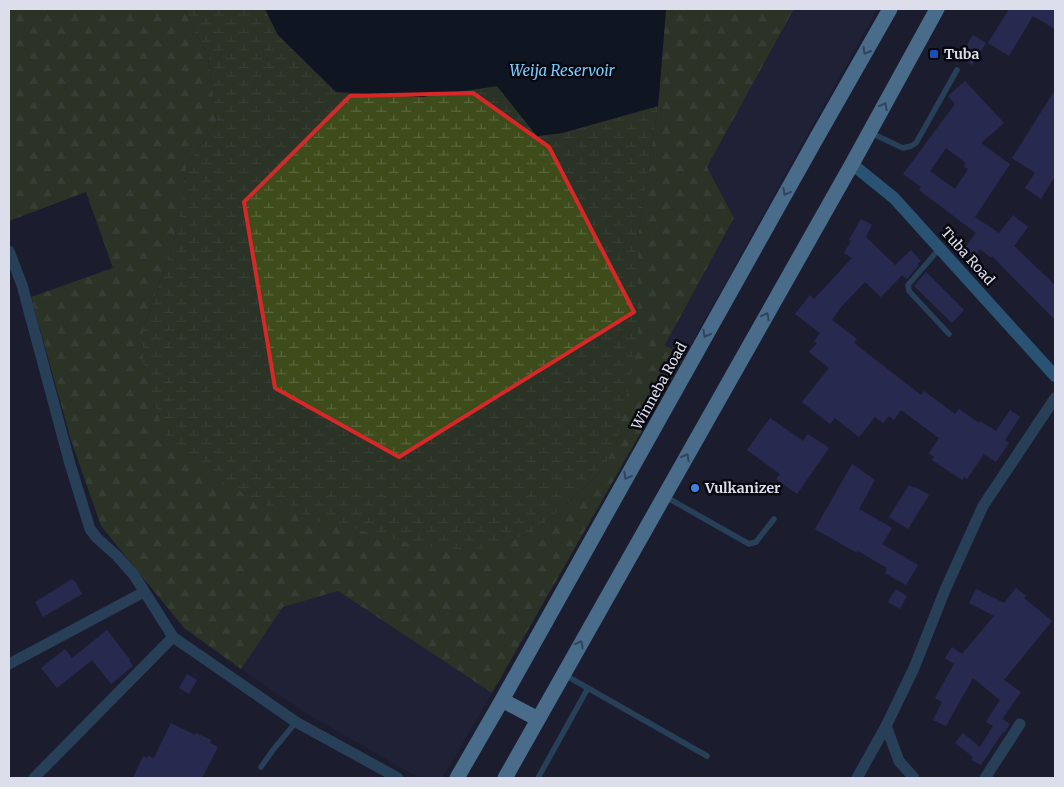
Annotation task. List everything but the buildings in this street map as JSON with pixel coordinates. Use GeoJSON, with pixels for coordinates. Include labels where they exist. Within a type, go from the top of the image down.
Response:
{"type":"FeatureCollection","features":[{"type":"Feature","properties":{"kind":"highway","name":"Winneba Road"},"geometry":{"type":"LineString","coordinates":[[457,778],[890,9]]}},
{"type":"Feature","properties":{"kind":"highway"},"geometry":{"type":"LineString","coordinates":[[505,778],[852,164],[937,9]]}},
{"type":"Feature","properties":{"kind":"highway"},"geometry":{"type":"LineString","coordinates":[[502,700],[538,719]]}},
{"type":"Feature","properties":{"kind":"street","name":"Tuba Road"},"geometry":{"type":"LineString","coordinates":[[852,164],[894,198],[1055,376]]}},
{"type":"Feature","properties":{"kind":"street"},"geometry":{"type":"LineString","coordinates":[[9,251],[22,285],[70,464],[90,529],[134,575],[173,637],[296,722],[398,778]]}},
{"type":"Feature","properties":{"kind":"street"},"geometry":{"type":"LineString","coordinates":[[857,778],[886,726],[914,668],[945,590],[983,506],[1055,398]]}},
{"type":"Feature","properties":{"kind":"street"},"geometry":{"type":"LineString","coordinates":[[9,664],[144,592]]}},
{"type":"Feature","properties":{"kind":"street"},"geometry":{"type":"LineString","coordinates":[[34,778],[173,637]]}},
{"type":"Feature","properties":{"kind":"street"},"geometry":{"type":"LineString","coordinates":[[986,778],[1020,724]]}},
{"type":"Feature","properties":{"kind":"street"},"geometry":{"type":"LineString","coordinates":[[886,726],[899,760],[914,778]]}},
{"type":"Feature","properties":{"kind":"lane"},"geometry":{"type":"LineString","coordinates":[[869,132],[903,148],[916,143],[958,70]]}},
{"type":"Feature","properties":{"kind":"lane"},"geometry":{"type":"LineString","coordinates":[[940,248],[908,285],[909,292],[949,334]]}},
{"type":"Feature","properties":{"kind":"lane"},"geometry":{"type":"LineString","coordinates":[[664,496],[749,544],[756,542],[774,518]]}},
{"type":"Feature","properties":{"kind":"lane"},"geometry":{"type":"LineString","coordinates":[[564,674],[707,756]]}},
{"type":"Feature","properties":{"kind":"lane"},"geometry":{"type":"LineString","coordinates":[[538,778],[588,688]]}},
{"type":"Feature","properties":{"kind":"lane"},"geometry":{"type":"LineString","coordinates":[[261,767],[296,722]]}},
{"type":"Feature","properties":{"kind":"highlighted area"},"geometry":{"type":"Polygon","coordinates":[[[473,93],[549,147],[634,312],[399,457],[275,388],[244,202],[350,96],[473,93]]]}},
{"type":"Feature","properties":{"kind":"shaded area"},"geometry":{"type":"Polygon","coordinates":[[[794,9],[877,9],[684,357],[665,345],[734,218],[707,167],[794,9]]]}},
{"type":"Feature","properties":{"kind":"shaded area"},"geometry":{"type":"Polygon","coordinates":[[[338,591],[492,693],[442,778],[419,778],[306,713],[241,669],[283,607],[338,591]]]}},
{"type":"Feature","properties":{"kind":"green space"},"geometry":{"type":"Polygon","coordinates":[[[9,9],[184,9],[208,56],[217,124],[187,164],[174,241],[143,330],[498,546],[537,530],[602,471],[638,345],[638,237],[658,106],[666,9],[794,9],[707,167],[734,218],[665,345],[684,357],[492,693],[338,591],[283,607],[241,669],[184,628],[101,526],[71,440],[31,297],[113,268],[86,192],[9,221],[9,9]]]}},
{"type":"Feature","properties":{"kind":"green space"},"geometry":{"type":"Polygon","coordinates":[[[184,9],[265,9],[278,35],[422,97],[497,86],[537,136],[562,133],[658,106],[638,237],[638,345],[616,444],[602,471],[537,530],[498,546],[470,550],[427,547],[313,519],[269,506],[216,479],[163,432],[143,360],[143,330],[174,241],[187,164],[217,124],[208,56],[184,9]]]}},
{"type":"Feature","properties":{"kind":"water","name":"Weija Reservoir"},"geometry":{"type":"Polygon","coordinates":[[[265,9],[666,9],[658,106],[562,133],[537,136],[497,86],[422,97],[336,92],[278,35],[265,9]]]}},
{"type":"Feature","properties":{"kind":"place","name":"Tuba"},"geometry":{"type":"Point","coordinates":[934,54]}},
{"type":"Feature","properties":{"kind":"place","name":"Vulkanizer"},"geometry":{"type":"Point","coordinates":[695,488]}}]}
